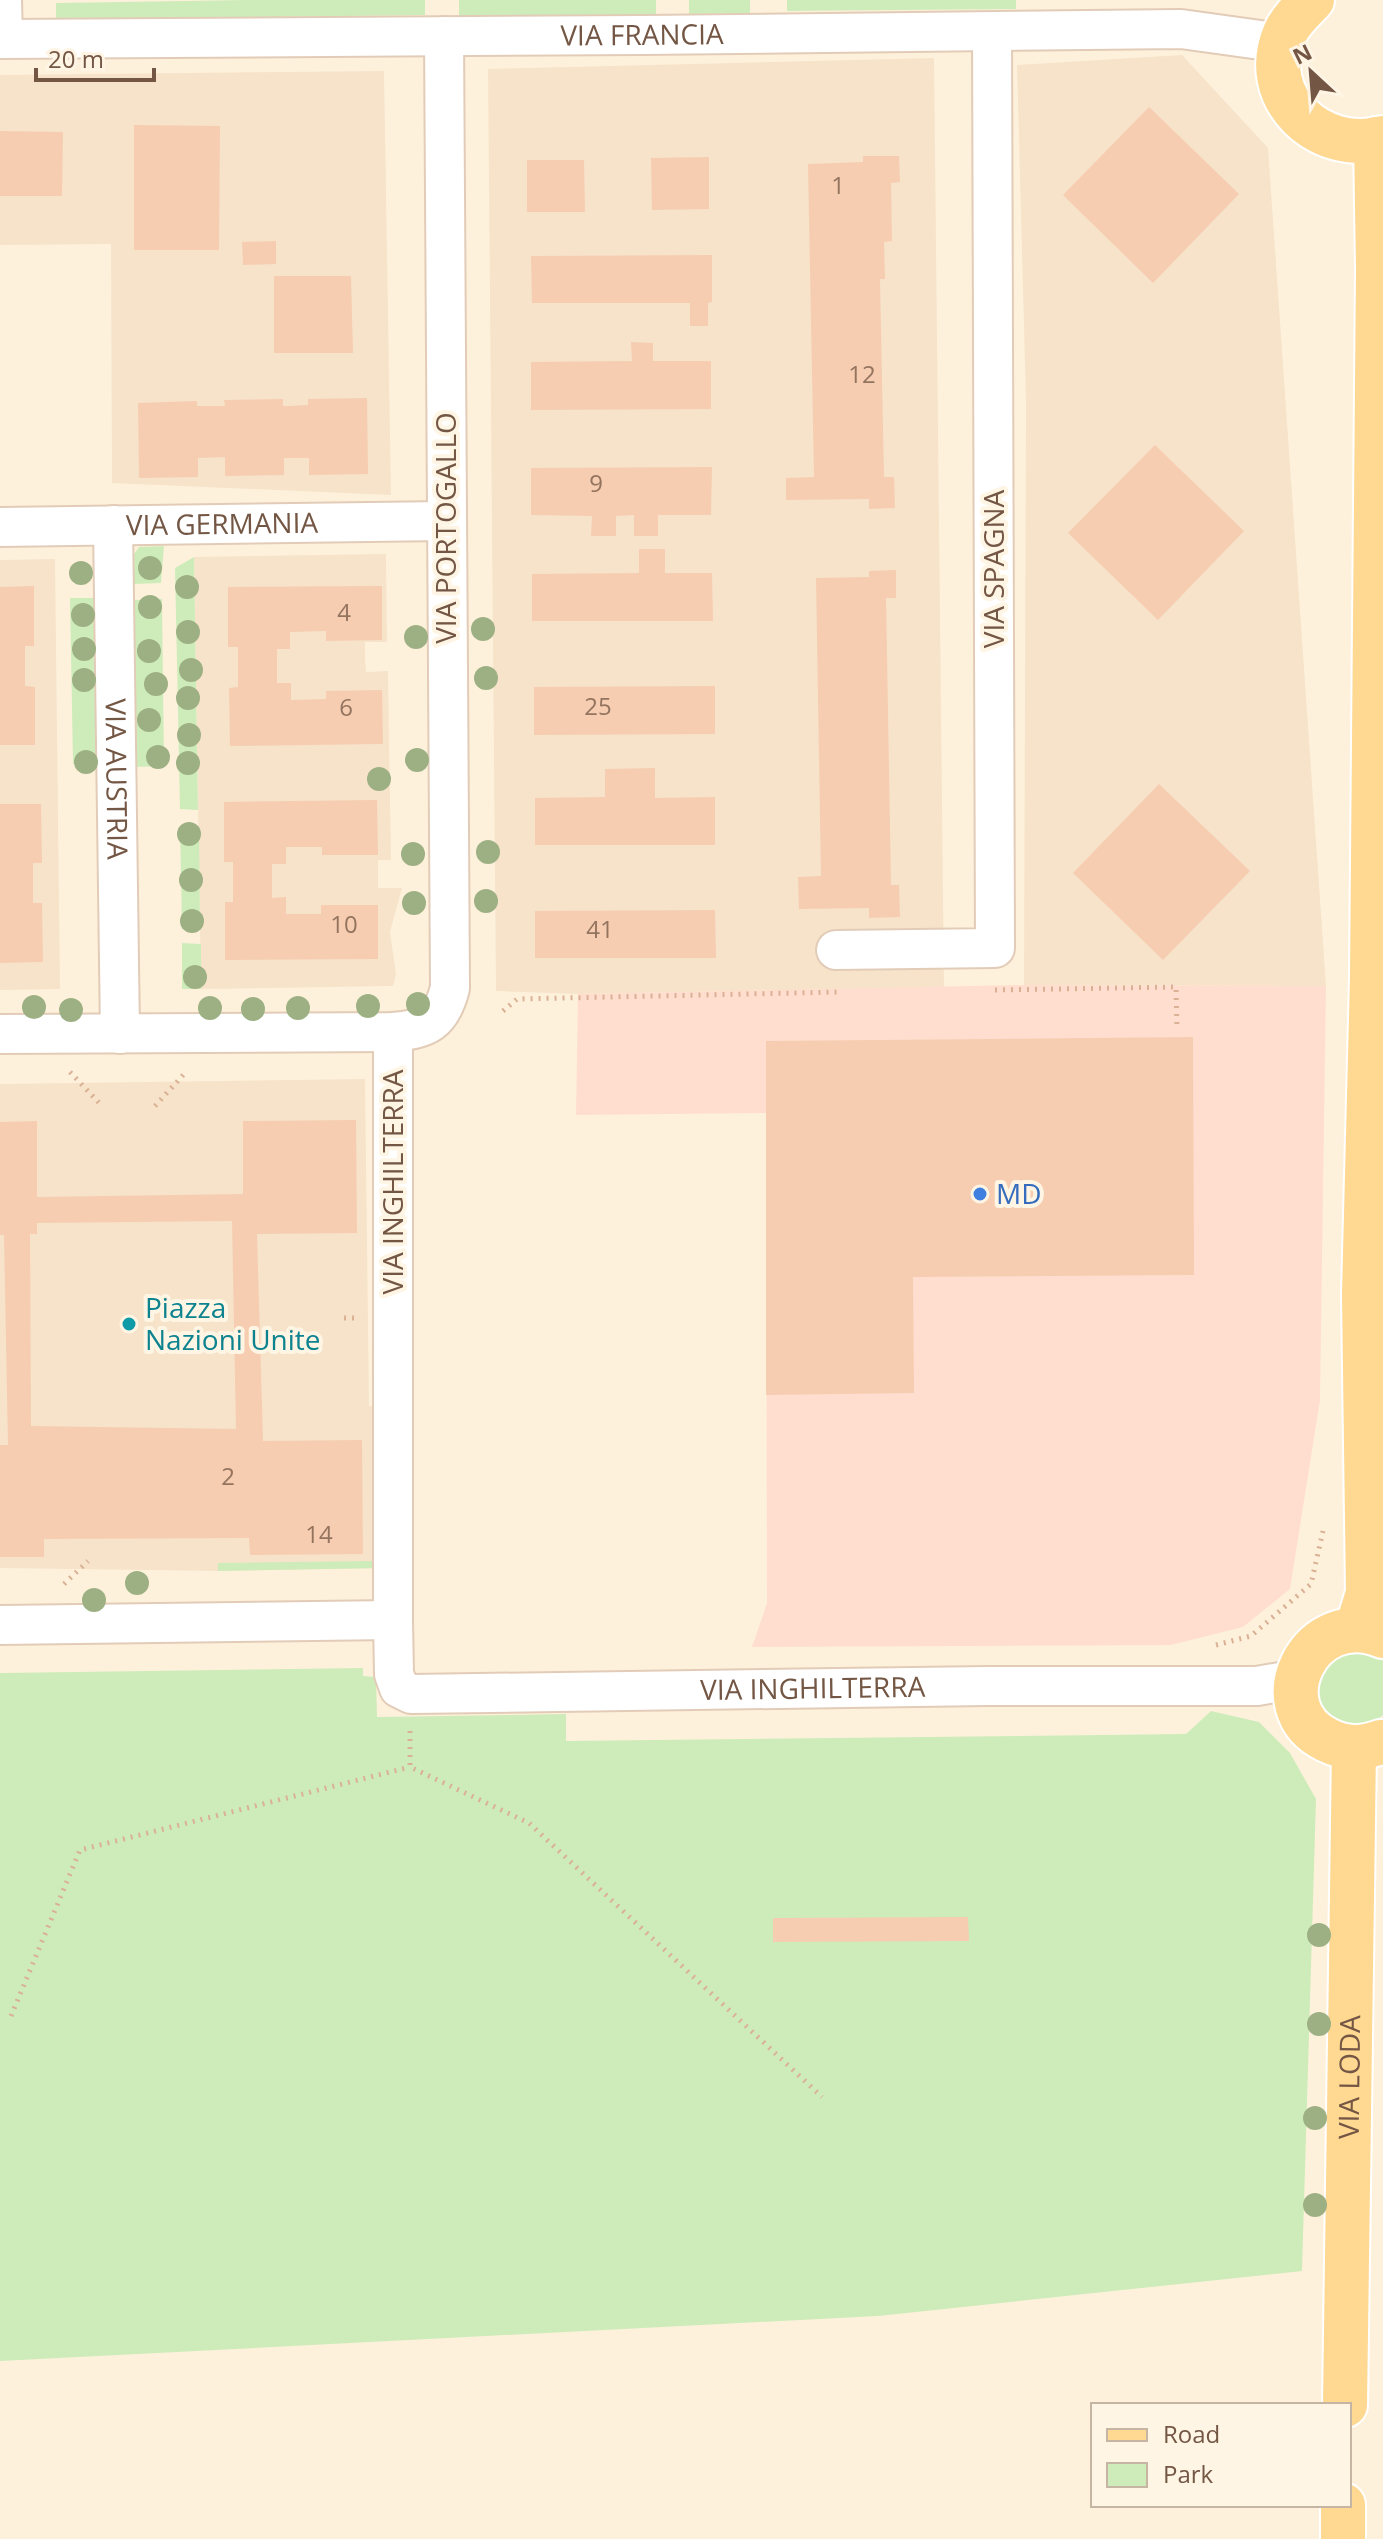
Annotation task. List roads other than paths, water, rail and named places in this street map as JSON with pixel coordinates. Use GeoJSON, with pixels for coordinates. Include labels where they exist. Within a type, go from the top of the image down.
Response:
{"type":"FeatureCollection","features":[{"type":"Feature","properties":{"kind":"main road"},"geometry":{"type":"LineString","coordinates":[[1297,1679],[1311,1649],[1325,1638],[1340,1631],[1370,1632],[1364,1294],[1372,978],[1380,139],[1359,142],[1336,139],[1316,131],[1299,117],[1287,99],[1279,77],[1282,43],[1297,14],[1312,0]]}},
{"type":"Feature","properties":{"kind":"main road","name":"VIA LODA"},"geometry":{"type":"LineString","coordinates":[[1297,1679],[1296,1696],[1301,1712],[1310,1727],[1322,1738],[1338,1745],[1369,1744],[1356,1783],[1345,2403]]}},
{"type":"Feature","properties":{"kind":"main road"},"geometry":{"type":"LineString","coordinates":[[1343,2507],[1343,2539]]}},
{"type":"Feature","properties":{"kind":"street"},"geometry":{"type":"LineString","coordinates":[[1,38],[2,0]]}},
{"type":"Feature","properties":{"kind":"street","name":"VIA FRANCIA"},"geometry":{"type":"LineString","coordinates":[[1,38],[1181,29],[1282,43]]}},
{"type":"Feature","properties":{"kind":"street","name":"VIA SPAGNA"},"geometry":{"type":"LineString","coordinates":[[836,950],[995,948],[992,32]]}},
{"type":"Feature","properties":{"kind":"street","name":"VIA PORTOGALLO"},"geometry":{"type":"LineString","coordinates":[[439,1018],[450,988],[444,36]]}},
{"type":"Feature","properties":{"kind":"street","name":"VIA GERMANIA"},"geometry":{"type":"LineString","coordinates":[[0,527],[446,521]]}},
{"type":"Feature","properties":{"kind":"street","name":"VIA AUSTRIA"},"geometry":{"type":"LineString","coordinates":[[113,525],[120,1034]]}},
{"type":"Feature","properties":{"kind":"street","name":"VIA INGHILTERRA"},"geometry":{"type":"LineString","coordinates":[[0,1034],[393,1032],[422,1027],[439,1018]]}},
{"type":"Feature","properties":{"kind":"street","name":"VIA INGHILTERRA"},"geometry":{"type":"LineString","coordinates":[[393,1032],[393,1620],[394,1674],[399,1688],[411,1694],[987,1686],[1257,1686],[1297,1679]]}},
{"type":"Feature","properties":{"kind":"street"},"geometry":{"type":"LineString","coordinates":[[0,1625],[393,1620]]}},
{"type":"Feature","properties":{"kind":"place","name":"MD"},"geometry":{"type":"Point","coordinates":[980,1194]}},
{"type":"Feature","properties":{"kind":"place","name":"Piazza Nazioni Unite"},"geometry":{"type":"Point","coordinates":[129,1324]}}]}
